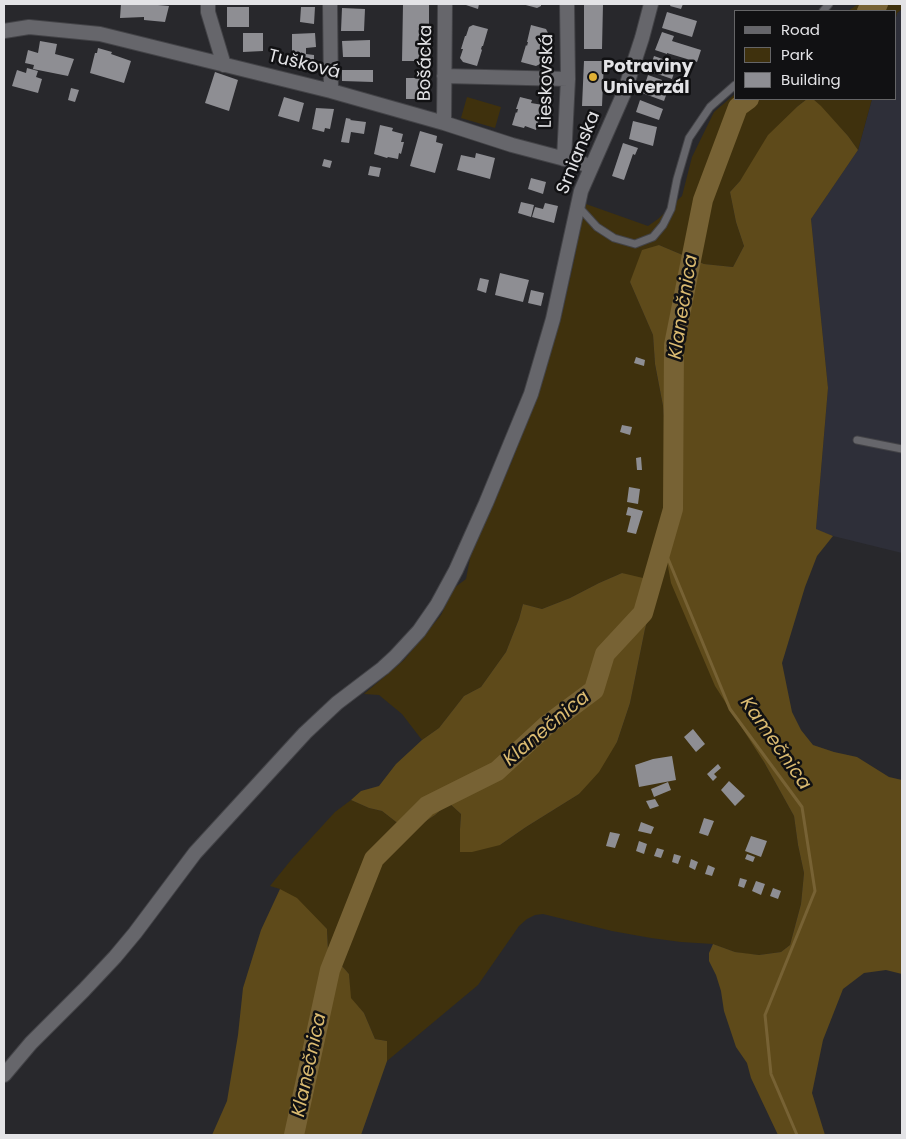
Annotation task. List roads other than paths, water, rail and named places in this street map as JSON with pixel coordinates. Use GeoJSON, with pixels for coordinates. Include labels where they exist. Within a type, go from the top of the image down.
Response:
{"type":"FeatureCollection","features":[{"type":"Feature","properties":{"kind":"street"},"geometry":{"type":"LineString","coordinates":[[208,4],[208,12],[224,64]]}},
{"type":"Feature","properties":{"kind":"street"},"geometry":{"type":"LineString","coordinates":[[330,4],[331,91]]}},
{"type":"Feature","properties":{"kind":"street","name":"Bošácka"},"geometry":{"type":"LineString","coordinates":[[444,123],[445,4]]}},
{"type":"Feature","properties":{"kind":"street","name":"Lieskovská"},"geometry":{"type":"LineString","coordinates":[[564,159],[568,79],[567,4]]}},
{"type":"Feature","properties":{"kind":"street","name":"Srnianska"},"geometry":{"type":"LineString","coordinates":[[4,1075],[31,1043],[115,957],[145,921],[195,854],[305,733],[337,703],[396,657],[428,618],[456,570],[532,394],[553,319],[581,191],[624,93],[651,4]]}},
{"type":"Feature","properties":{"kind":"street","name":"Tušková"},"geometry":{"type":"LineString","coordinates":[[4,31],[29,27],[100,34],[331,91],[591,167]]}},
{"type":"Feature","properties":{"kind":"street"},"geometry":{"type":"LineString","coordinates":[[444,76],[568,79]]}},
{"type":"Feature","properties":{"kind":"lane"},"geometry":{"type":"LineString","coordinates":[[577,205],[597,227],[614,238],[635,244],[653,237],[663,225],[671,210],[677,179],[689,138],[710,107],[734,86]]}},
{"type":"Feature","properties":{"kind":"lane"},"geometry":{"type":"LineString","coordinates":[[857,440],[902,449]]}},
{"type":"Feature","properties":{"kind":"waterway","name":"Klanečnica"},"geometry":{"type":"LineString","coordinates":[[869,10],[878,4]]}},
{"type":"Feature","properties":{"kind":"waterway","name":"Klanečnica"},"geometry":{"type":"LineString","coordinates":[[294,1135],[330,970],[374,859],[427,806],[497,771],[547,725],[594,690],[605,654],[643,613],[673,509],[674,345],[703,200],[738,107],[748,100]]}},
{"type":"Feature","properties":{"kind":"waterway","name":"Kamečnica"},"geometry":{"type":"LineString","coordinates":[[662,544],[730,709],[802,807],[815,891],[765,1015],[771,1074],[797,1135]]}},
{"type":"Feature","properties":{"kind":"place","name":"Potraviny Univerzál"},"geometry":{"type":"Point","coordinates":[593,77]}}]}
